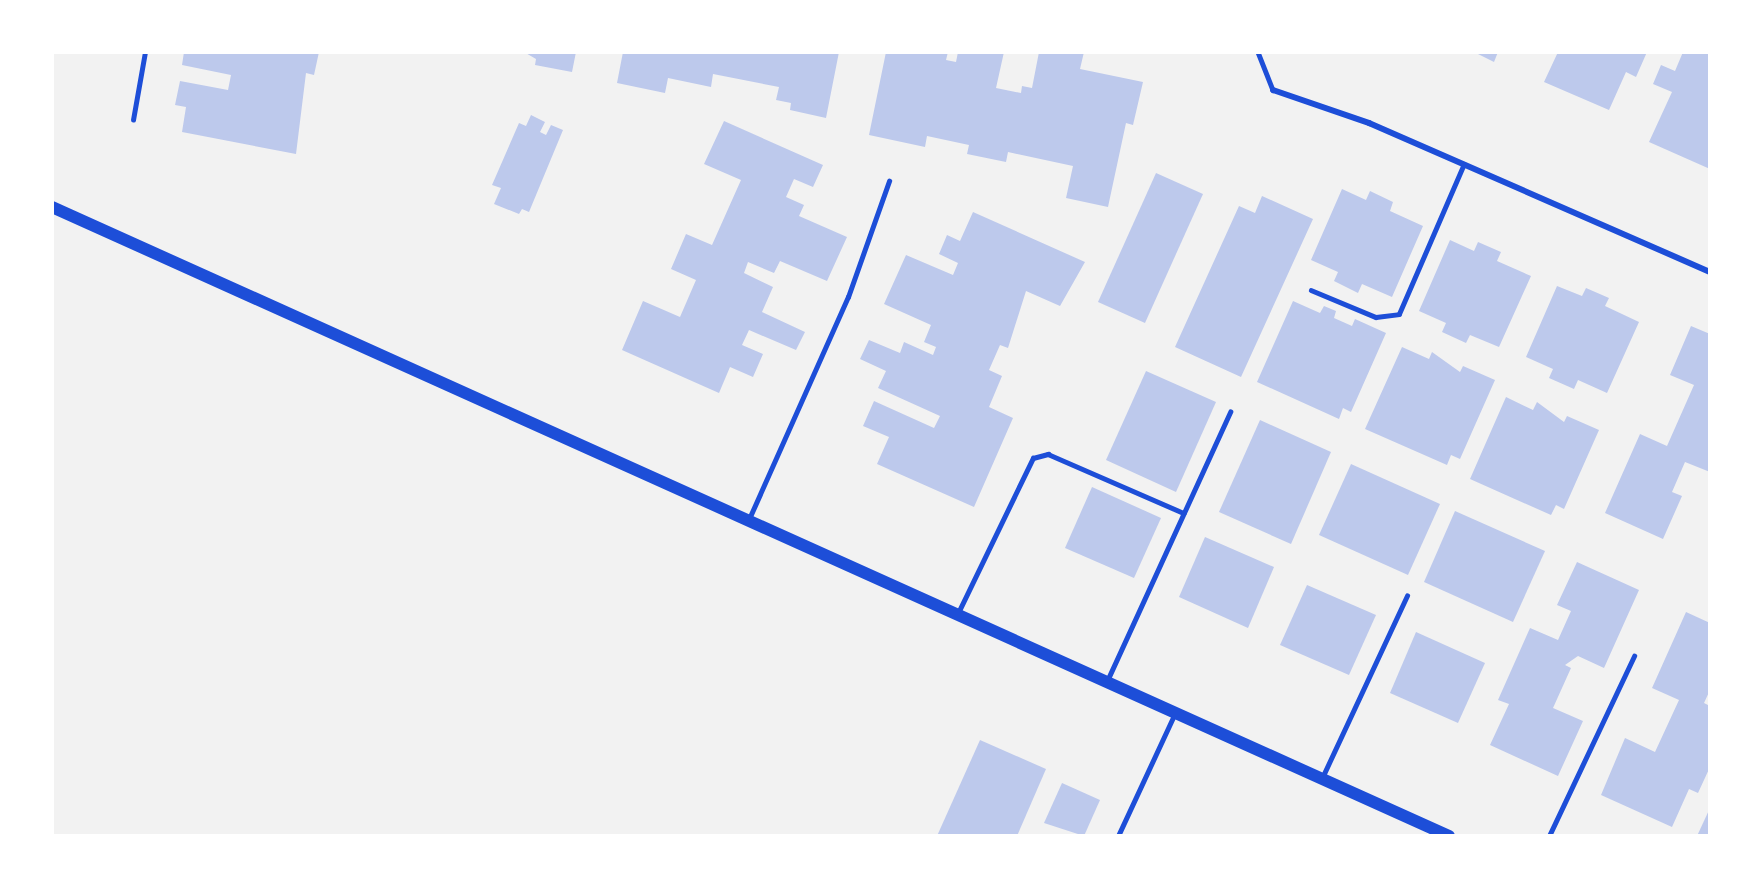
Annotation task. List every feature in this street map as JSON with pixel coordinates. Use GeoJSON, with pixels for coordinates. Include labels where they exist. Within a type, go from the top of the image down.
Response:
{"type":"FeatureCollection","features":[{"type":"Feature","properties":{"kind":"main road"},"geometry":{"type":"LineString","coordinates":[[52,207],[748,522],[1176,711],[1449,836]]}},
{"type":"Feature","properties":{"kind":"street"},"geometry":{"type":"LineString","coordinates":[[1273,90],[1369,123],[1710,272]]}},
{"type":"Feature","properties":{"kind":"lane"},"geometry":{"type":"LineString","coordinates":[[133,120],[145,52]]}},
{"type":"Feature","properties":{"kind":"lane"},"geometry":{"type":"LineString","coordinates":[[1258,52],[1273,90]]}},
{"type":"Feature","properties":{"kind":"lane"},"geometry":{"type":"LineString","coordinates":[[1311,290],[1376,317],[1399,314],[1464,164]]}},
{"type":"Feature","properties":{"kind":"lane"},"geometry":{"type":"LineString","coordinates":[[748,522],[848,297],[889,181]]}},
{"type":"Feature","properties":{"kind":"lane"},"geometry":{"type":"LineString","coordinates":[[1107,681],[1230,412]]}},
{"type":"Feature","properties":{"kind":"lane"},"geometry":{"type":"LineString","coordinates":[[957,614],[1033,458],[1048,454],[1184,513]]}},
{"type":"Feature","properties":{"kind":"lane"},"geometry":{"type":"LineString","coordinates":[[1322,778],[1407,596]]}},
{"type":"Feature","properties":{"kind":"lane"},"geometry":{"type":"LineString","coordinates":[[1549,836],[1634,656]]}},
{"type":"Feature","properties":{"kind":"lane"},"geometry":{"type":"LineString","coordinates":[[1118,836],[1176,711]]}},
{"type":"Feature","properties":{"kind":"building"},"geometry":{"type":"Polygon","coordinates":[[[184,52],[319,52],[314,75],[306,73],[296,154],[182,132],[186,107],[175,105],[180,81],[228,90],[231,75],[182,65],[184,52]]]}},
{"type":"Feature","properties":{"kind":"building"},"geometry":{"type":"Polygon","coordinates":[[[524,52],[576,52],[572,72],[535,65],[536,59],[524,52]]]}},
{"type":"Feature","properties":{"kind":"building"},"geometry":{"type":"Polygon","coordinates":[[[623,52],[839,52],[826,118],[790,110],[791,103],[776,100],[779,87],[713,74],[711,87],[668,78],[665,93],[617,83],[623,52]]]}},
{"type":"Feature","properties":{"kind":"building"},"geometry":{"type":"Polygon","coordinates":[[[886,52],[948,52],[946,60],[956,62],[958,52],[1004,52],[996,88],[1021,93],[1022,86],[1032,88],[1039,52],[1084,52],[1080,69],[1143,82],[1133,125],[1126,123],[1108,207],[1066,198],[1073,166],[1008,152],[1006,162],[967,154],[969,145],[927,136],[925,147],[869,135],[886,52]]]}},
{"type":"Feature","properties":{"kind":"building"},"geometry":{"type":"Polygon","coordinates":[[[1474,52],[1498,52],[1494,62],[1474,52]]]}},
{"type":"Feature","properties":{"kind":"building"},"geometry":{"type":"Polygon","coordinates":[[[1558,52],[1647,52],[1636,77],[1626,72],[1609,110],[1544,82],[1558,52]]]}},
{"type":"Feature","properties":{"kind":"building"},"geometry":{"type":"Polygon","coordinates":[[[1683,52],[1710,52],[1710,169],[1649,142],[1672,92],[1653,84],[1661,65],[1675,71],[1683,52]]]}},
{"type":"Feature","properties":{"kind":"building"},"geometry":{"type":"Polygon","coordinates":[[[531,115],[545,122],[540,132],[546,135],[551,125],[563,130],[529,212],[522,209],[519,214],[494,204],[501,188],[492,185],[519,123],[526,126],[531,115]]]}},
{"type":"Feature","properties":{"kind":"building"},"geometry":{"type":"Polygon","coordinates":[[[724,121],[823,165],[813,187],[794,179],[786,197],[804,205],[799,216],[847,237],[827,281],[780,261],[774,273],[748,262],[744,273],[773,287],[762,312],[805,332],[796,350],[749,330],[742,345],[763,354],[753,377],[730,367],[719,393],[622,350],[643,301],[680,317],[696,280],[671,269],[686,234],[712,245],[741,180],[704,164],[724,121]]]}},
{"type":"Feature","properties":{"kind":"building"},"geometry":{"type":"Polygon","coordinates":[[[1156,173],[1203,194],[1145,323],[1098,302],[1156,173]]]}},
{"type":"Feature","properties":{"kind":"building"},"geometry":{"type":"Polygon","coordinates":[[[1342,189],[1366,200],[1370,191],[1393,202],[1390,211],[1423,226],[1392,297],[1362,284],[1358,293],[1334,281],[1338,272],[1311,260],[1342,189]]]}},
{"type":"Feature","properties":{"kind":"building"},"geometry":{"type":"Polygon","coordinates":[[[1262,196],[1313,219],[1241,377],[1175,347],[1239,206],[1255,213],[1262,196]]]}},
{"type":"Feature","properties":{"kind":"building"},"geometry":{"type":"Polygon","coordinates":[[[973,212],[1085,262],[1060,306],[1026,291],[1008,348],[1000,345],[989,370],[1002,376],[989,407],[1013,418],[974,507],[877,464],[889,437],[863,426],[874,401],[934,428],[940,416],[878,388],[886,371],[860,359],[869,340],[900,353],[904,342],[933,355],[936,347],[924,342],[931,325],[884,304],[906,255],[953,275],[958,263],[939,254],[947,235],[960,241],[973,212]]]}},
{"type":"Feature","properties":{"kind":"building"},"geometry":{"type":"Polygon","coordinates":[[[1450,240],[1474,251],[1478,242],[1501,252],[1497,261],[1531,276],[1499,347],[1470,335],[1466,343],[1442,332],[1446,323],[1419,311],[1450,240]]]}},
{"type":"Feature","properties":{"kind":"building"},"geometry":{"type":"Polygon","coordinates":[[[1557,286],[1582,296],[1586,288],[1609,298],[1605,306],[1639,322],[1607,393],[1578,380],[1574,389],[1549,378],[1553,369],[1526,357],[1557,286]]]}},
{"type":"Feature","properties":{"kind":"building"},"geometry":{"type":"Polygon","coordinates":[[[1293,301],[1320,313],[1324,306],[1336,311],[1334,318],[1352,326],[1355,319],[1386,333],[1351,412],[1343,408],[1339,419],[1257,382],[1293,301]]]}},
{"type":"Feature","properties":{"kind":"building"},"geometry":{"type":"Polygon","coordinates":[[[1691,326],[1710,334],[1710,472],[1685,462],[1672,492],[1682,496],[1663,539],[1605,513],[1640,434],[1667,446],[1694,385],[1670,375],[1691,326]]]}},
{"type":"Feature","properties":{"kind":"building"},"geometry":{"type":"Polygon","coordinates":[[[1402,347],[1429,359],[1432,352],[1460,372],[1463,366],[1495,380],[1460,459],[1451,455],[1447,465],[1365,429],[1402,347]]]}},
{"type":"Feature","properties":{"kind":"building"},"geometry":{"type":"Polygon","coordinates":[[[1146,371],[1216,402],[1176,492],[1106,460],[1146,371]]]}},
{"type":"Feature","properties":{"kind":"building"},"geometry":{"type":"Polygon","coordinates":[[[1506,397],[1533,410],[1537,402],[1564,422],[1567,416],[1599,430],[1564,509],[1556,505],[1551,515],[1470,479],[1506,397]]]}},
{"type":"Feature","properties":{"kind":"building"},"geometry":{"type":"Polygon","coordinates":[[[1260,420],[1331,452],[1291,544],[1219,512],[1260,420]]]}},
{"type":"Feature","properties":{"kind":"building"},"geometry":{"type":"Polygon","coordinates":[[[1351,464],[1440,504],[1408,575],[1319,535],[1351,464]]]}},
{"type":"Feature","properties":{"kind":"building"},"geometry":{"type":"Polygon","coordinates":[[[1092,487],[1161,518],[1134,578],[1065,548],[1092,487]]]}},
{"type":"Feature","properties":{"kind":"building"},"geometry":{"type":"Polygon","coordinates":[[[1455,511],[1545,551],[1513,622],[1424,582],[1455,511]]]}},
{"type":"Feature","properties":{"kind":"building"},"geometry":{"type":"Polygon","coordinates":[[[1205,537],[1274,567],[1248,628],[1179,597],[1205,537]]]}},
{"type":"Feature","properties":{"kind":"building"},"geometry":{"type":"Polygon","coordinates":[[[1577,562],[1639,590],[1604,668],[1578,656],[1565,665],[1571,668],[1553,708],[1583,721],[1558,776],[1490,745],[1509,704],[1498,700],[1530,628],[1558,640],[1571,611],[1557,605],[1577,562]]]}},
{"type":"Feature","properties":{"kind":"building"},"geometry":{"type":"Polygon","coordinates":[[[1307,585],[1376,615],[1349,675],[1280,645],[1307,585]]]}},
{"type":"Feature","properties":{"kind":"building"},"geometry":{"type":"Polygon","coordinates":[[[1686,612],[1710,623],[1710,690],[1704,703],[1710,706],[1710,767],[1698,793],[1689,789],[1672,827],[1601,795],[1625,738],[1655,752],[1679,700],[1652,688],[1686,612]]]}},
{"type":"Feature","properties":{"kind":"building"},"geometry":{"type":"Polygon","coordinates":[[[1416,632],[1485,663],[1458,723],[1390,693],[1416,632]]]}},
{"type":"Feature","properties":{"kind":"building"},"geometry":{"type":"Polygon","coordinates":[[[980,740],[1046,769],[1017,836],[937,836],[980,740]]]}},
{"type":"Feature","properties":{"kind":"building"},"geometry":{"type":"Polygon","coordinates":[[[1062,783],[1100,800],[1084,836],[1044,823],[1062,783]]]}},
{"type":"Feature","properties":{"kind":"building"},"geometry":{"type":"Polygon","coordinates":[[[1710,808],[1710,836],[1697,836],[1710,808]]]}}]}
